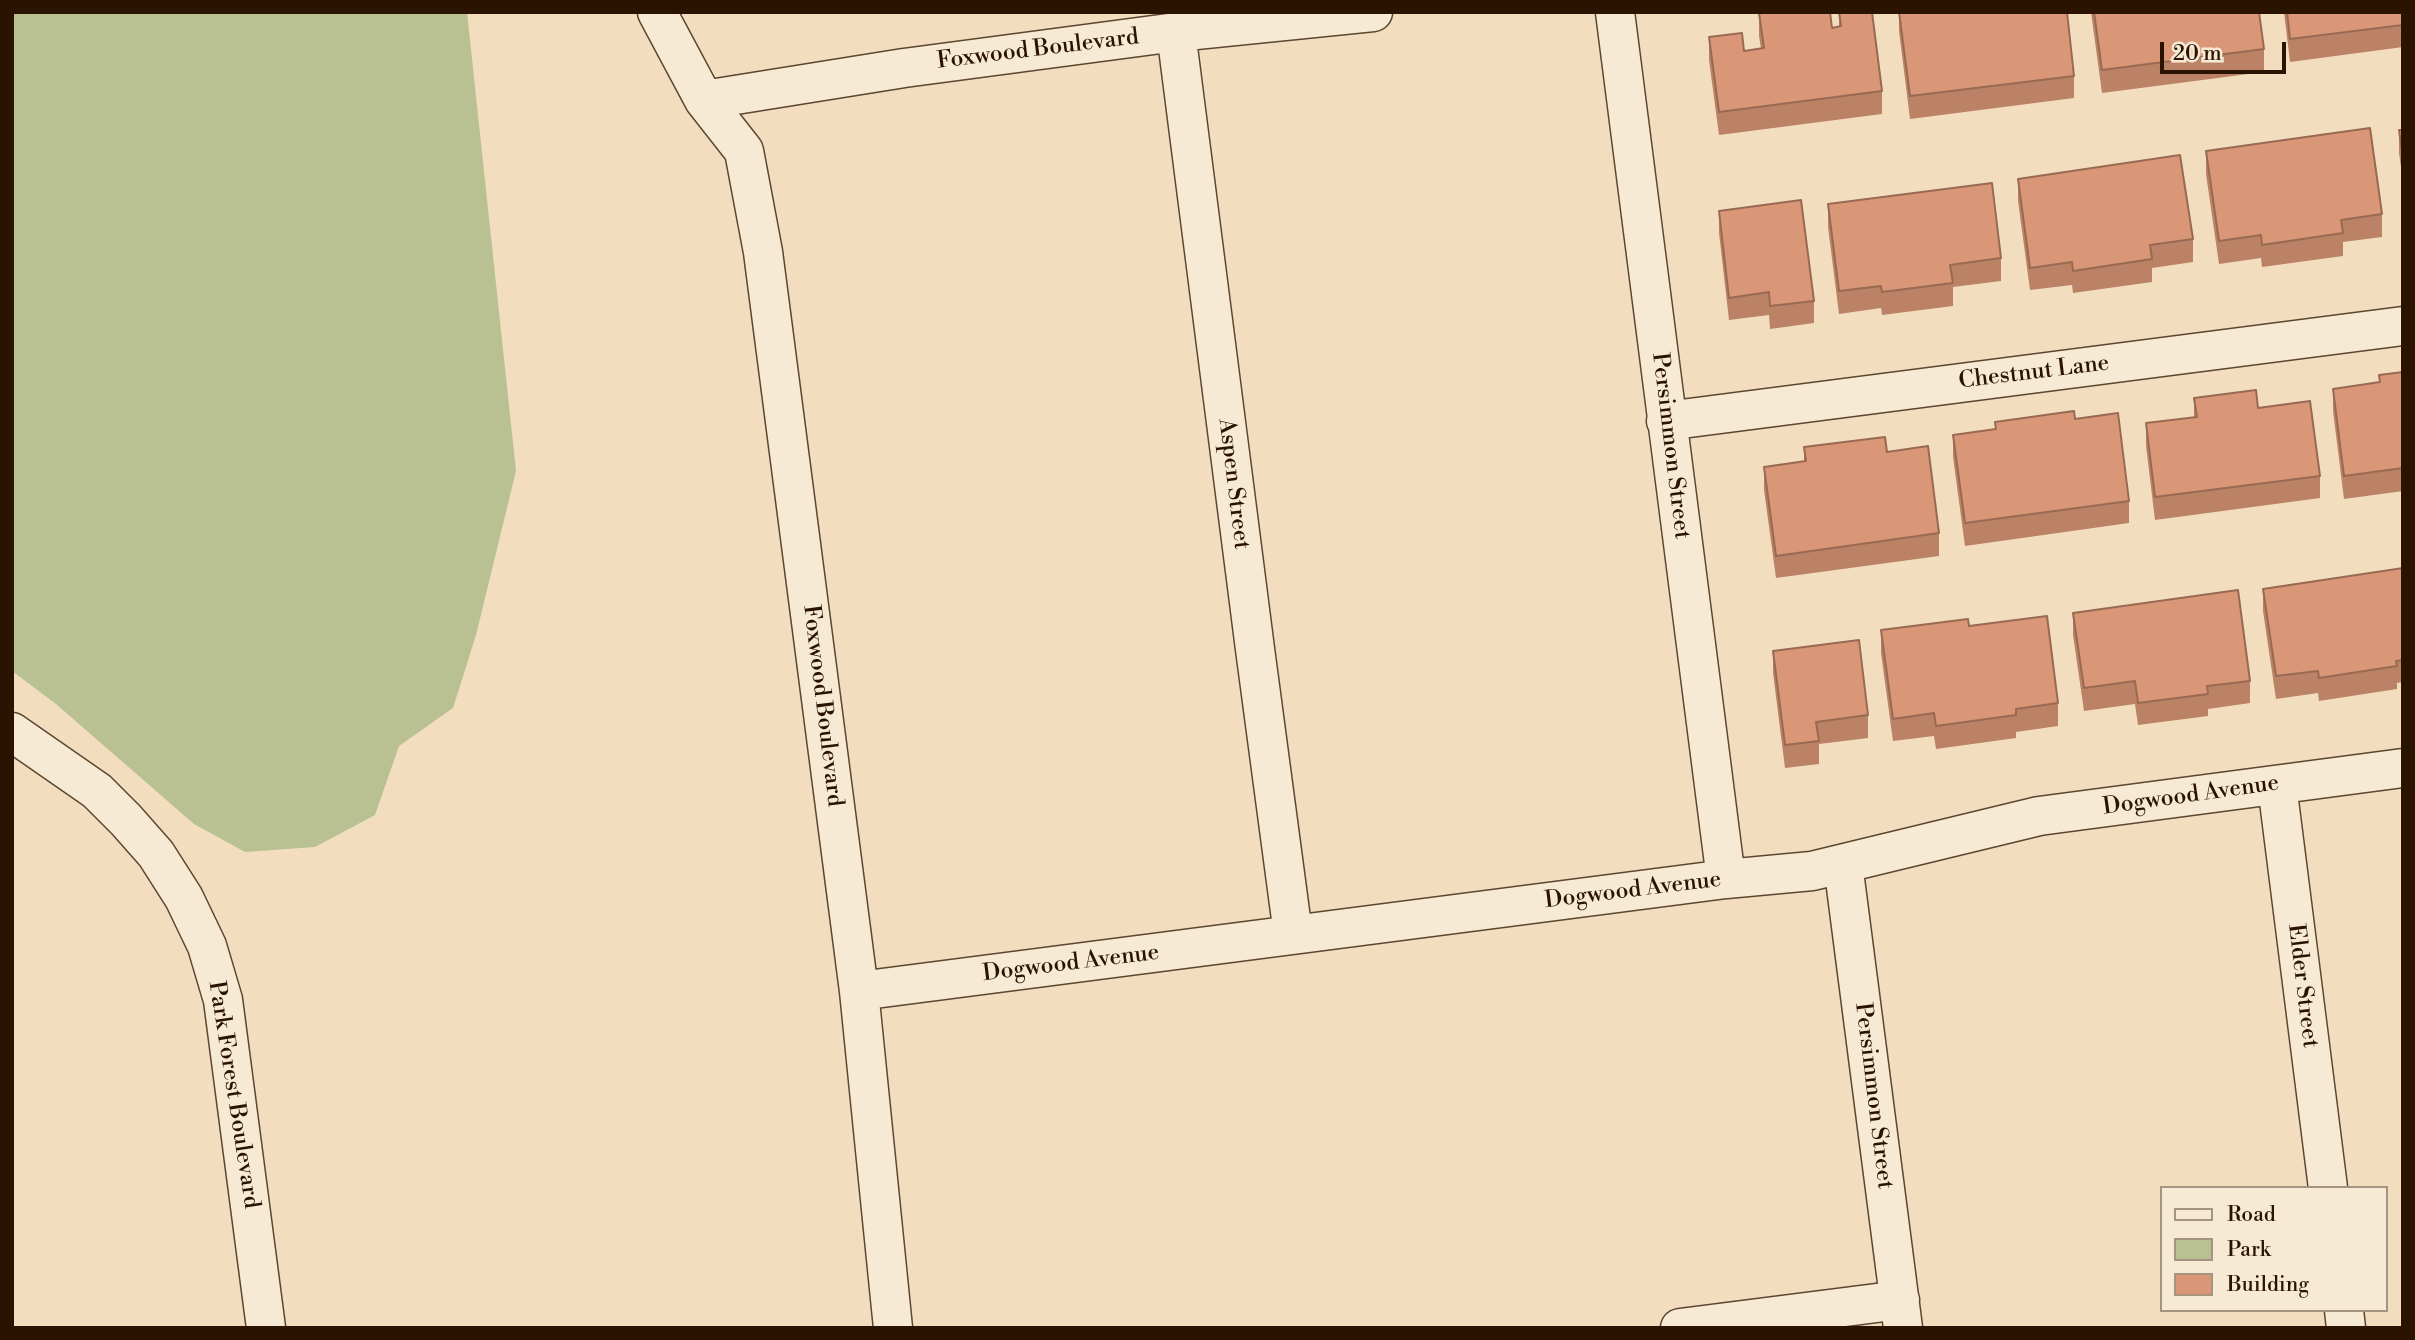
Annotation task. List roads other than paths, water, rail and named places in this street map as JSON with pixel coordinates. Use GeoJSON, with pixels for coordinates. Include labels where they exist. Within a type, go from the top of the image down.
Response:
{"type":"FeatureCollection","features":[{"type":"Feature","properties":{"kind":"street","name":"Foxwood Boulevard"},"geometry":{"type":"LineString","coordinates":[[657,12],[704,100],[744,151],[763,251],[859,991],[893,1328]]}},
{"type":"Feature","properties":{"kind":"street","name":"Foxwood Boulevard"},"geometry":{"type":"LineString","coordinates":[[704,100],[904,68],[1176,33],[1373,12]]}},
{"type":"Feature","properties":{"kind":"street","name":"Persimmon Street"},"geometry":{"type":"LineString","coordinates":[[1615,12],[1726,879]]}},
{"type":"Feature","properties":{"kind":"street","name":"Aspen Street"},"geometry":{"type":"LineString","coordinates":[[1176,33],[1293,934]]}},
{"type":"Feature","properties":{"kind":"street","name":"Chestnut Lane"},"geometry":{"type":"LineString","coordinates":[[1666,421],[2403,326]]}},
{"type":"Feature","properties":{"kind":"street","name":"Park Forest Boulevard"},"geometry":{"type":"LineString","coordinates":[[12,732],[97,791],[126,820],[156,854],[184,898],[206,946],[223,1000],[266,1328]]}},
{"type":"Feature","properties":{"kind":"street","name":"Dogwood Avenue"},"geometry":{"type":"LineString","coordinates":[[859,991],[1726,879],[1812,871],[2039,816],[2403,768]]}},
{"type":"Feature","properties":{"kind":"street","name":"Elder Street"},"geometry":{"type":"LineString","coordinates":[[2277,785],[2328,1186]]}},
{"type":"Feature","properties":{"kind":"street","name":"Persimmon Street"},"geometry":{"type":"LineString","coordinates":[[1843,864],[1901,1314]]}},
{"type":"Feature","properties":{"kind":"street"},"geometry":{"type":"LineString","coordinates":[[1680,1328],[1901,1314]]}}]}
